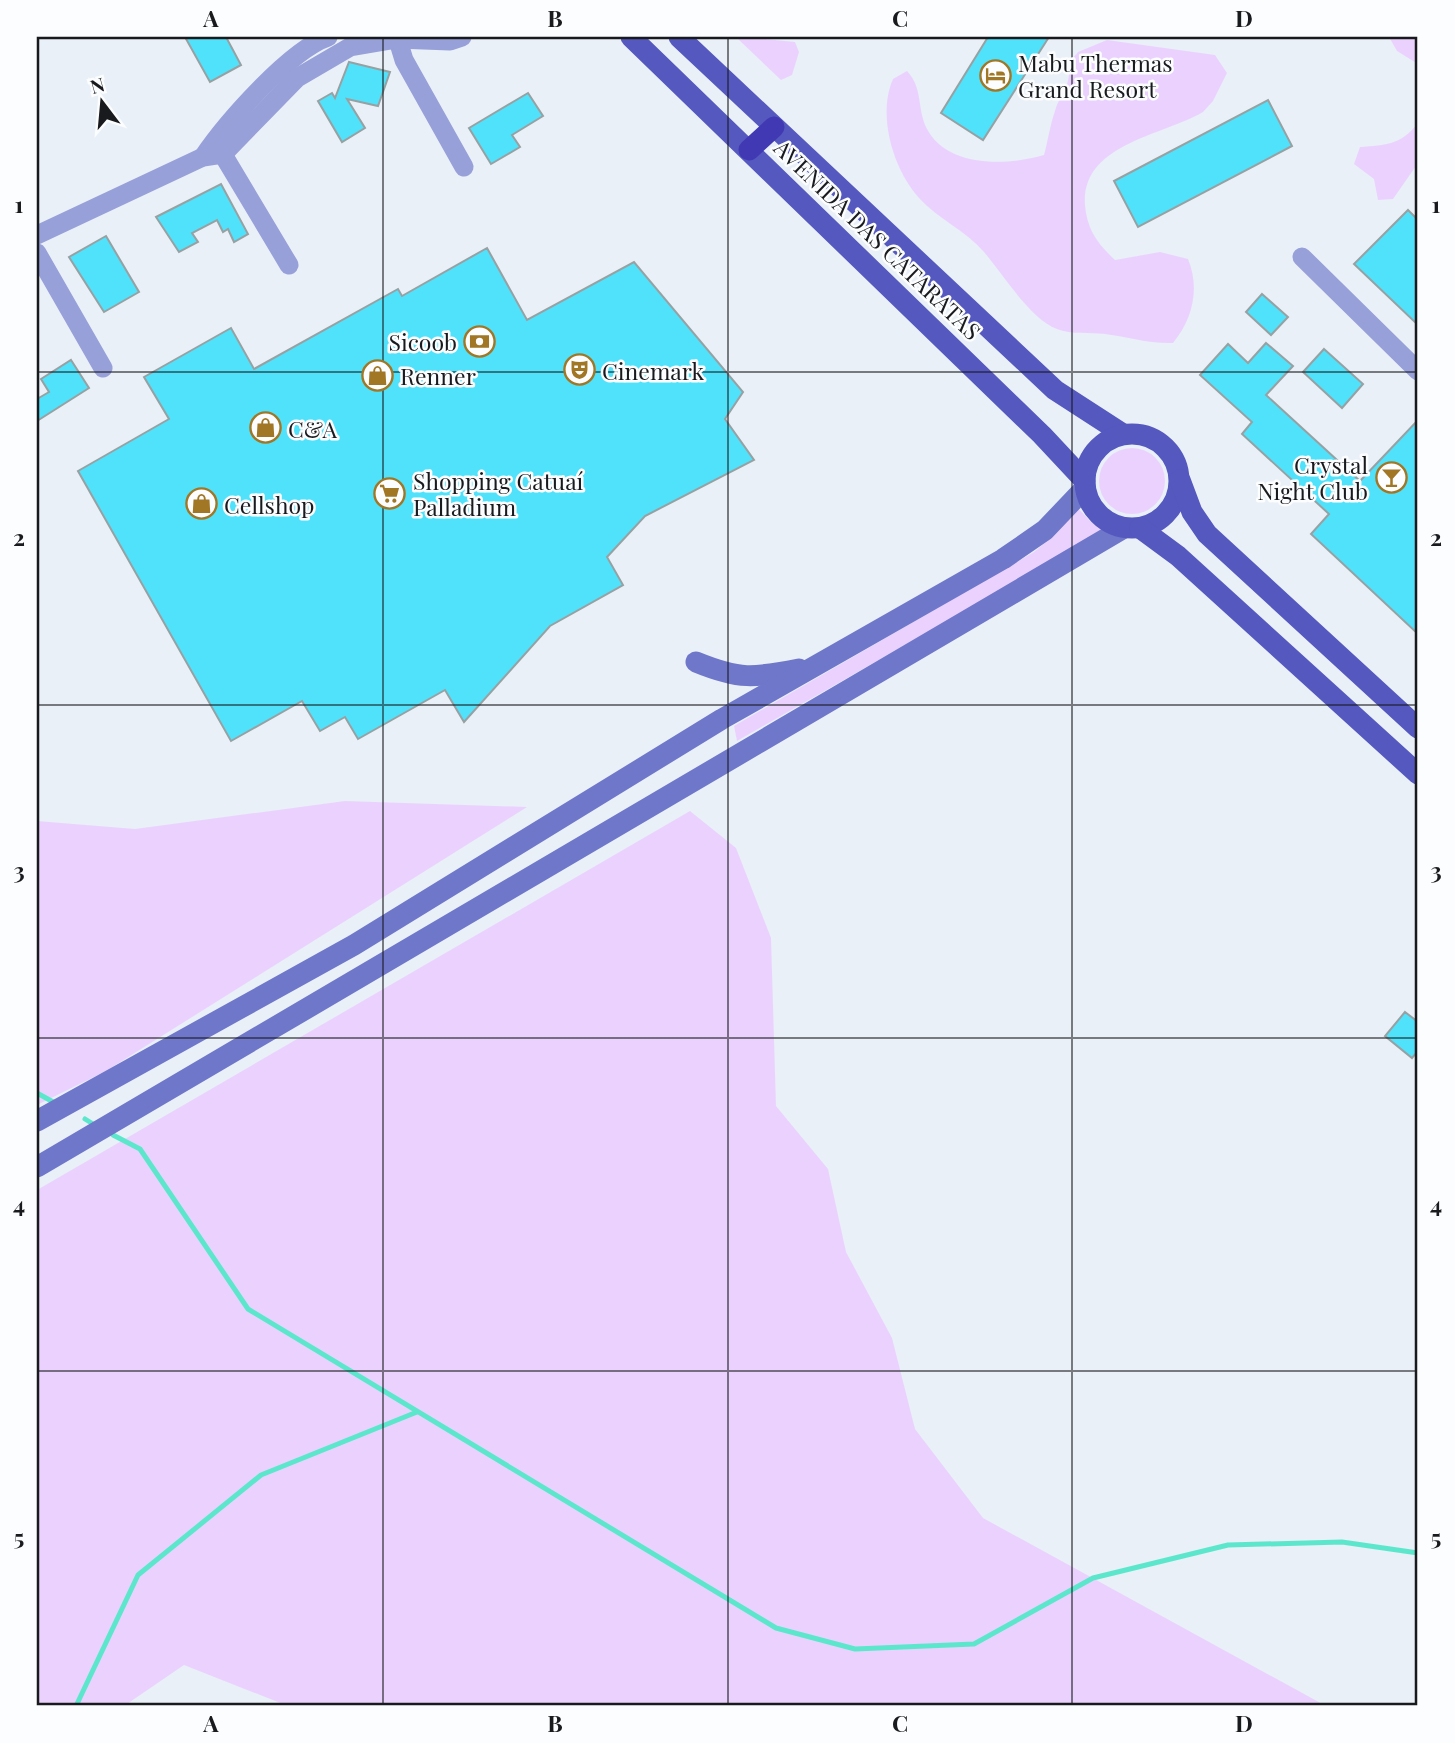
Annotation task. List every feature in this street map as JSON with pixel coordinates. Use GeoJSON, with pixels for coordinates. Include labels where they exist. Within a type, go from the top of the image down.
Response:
{"type":"FeatureCollection","features":[{"type":"Feature","properties":{"kind":"highway"},"geometry":{"type":"LineString","coordinates":[[749,150],[774,127]]}},
{"type":"Feature","properties":{"kind":"main road","name":"AVENIDA DAS CATARATAS"},"geometry":{"type":"LineString","coordinates":[[631,37],[1042,435],[1085,484]]}},
{"type":"Feature","properties":{"kind":"main road","name":"AVENIDA DAS CATARATAS"},"geometry":{"type":"LineString","coordinates":[[679,37],[1055,390],[1123,434]]}},
{"type":"Feature","properties":{"kind":"main road"},"geometry":{"type":"LineString","coordinates":[[1418,728],[1207,534],[1192,512],[1174,457],[1158,441],[1147,436],[1123,434],[1101,445],[1093,453],[1085,484],[1088,499],[1102,518],[1132,528],[1178,556],[1418,774]]}},
{"type":"Feature","properties":{"kind":"main road"},"geometry":{"type":"LineString","coordinates":[[1132,528],[1167,513],[1175,503],[1180,480]]}},
{"type":"Feature","properties":{"kind":"street"},"geometry":{"type":"LineString","coordinates":[[219,147],[285,66],[314,42],[328,37]]}},
{"type":"Feature","properties":{"kind":"street"},"geometry":{"type":"LineString","coordinates":[[37,235],[203,158],[297,78],[350,47],[397,38],[450,41],[463,37]]}},
{"type":"Feature","properties":{"kind":"street"},"geometry":{"type":"LineString","coordinates":[[397,38],[404,60],[464,167]]}},
{"type":"Feature","properties":{"kind":"street"},"geometry":{"type":"LineString","coordinates":[[219,147],[289,265]]}},
{"type":"Feature","properties":{"kind":"street"},"geometry":{"type":"LineString","coordinates":[[37,253],[103,368]]}},
{"type":"Feature","properties":{"kind":"street"},"geometry":{"type":"LineString","coordinates":[[1303,257],[1418,371]]}},
{"type":"Feature","properties":{"kind":"street"},"geometry":{"type":"LineString","coordinates":[[37,1121],[354,944],[722,719],[1003,559],[1045,530],[1085,484]]}},
{"type":"Feature","properties":{"kind":"street"},"geometry":{"type":"LineString","coordinates":[[37,1167],[636,814],[1132,528]]}},
{"type":"Feature","properties":{"kind":"street"},"geometry":{"type":"LineString","coordinates":[[695,662],[727,675],[749,678],[815,666]]}},
{"type":"Feature","properties":{"kind":"street"},"geometry":{"type":"LineString","coordinates":[[636,814],[723,754],[727,743],[722,719]]}},
{"type":"Feature","properties":{"kind":"shaded area"},"geometry":{"type":"Polygon","coordinates":[[[743,37],[795,42],[799,52],[792,75],[781,80],[738,39],[743,37]]]}},
{"type":"Feature","properties":{"kind":"shaded area"},"geometry":{"type":"Polygon","coordinates":[[[1389,37],[1418,37],[1418,64],[1397,51],[1389,37]]]}},
{"type":"Feature","properties":{"kind":"shaded area"},"geometry":{"type":"Polygon","coordinates":[[[1107,40],[1215,55],[1227,73],[1213,101],[1203,112],[1110,155],[1096,168],[1087,184],[1085,205],[1088,222],[1099,242],[1115,260],[1160,252],[1188,259],[1194,292],[1190,314],[1173,343],[1068,332],[1047,324],[1027,306],[977,244],[919,198],[902,172],[890,141],[887,125],[888,93],[893,79],[907,71],[918,91],[926,127],[935,140],[948,150],[962,157],[995,162],[1044,155],[1053,116],[1067,84],[1069,63],[1078,52],[1107,40]]]}},
{"type":"Feature","properties":{"kind":"shaded area"},"geometry":{"type":"Polygon","coordinates":[[[1418,123],[1418,168],[1416,166],[1393,199],[1378,200],[1374,179],[1354,164],[1360,147],[1378,146],[1399,140],[1418,123]]]}},
{"type":"Feature","properties":{"kind":"shaded area"},"geometry":{"type":"Polygon","coordinates":[[[1132,448],[1145,450],[1155,458],[1163,468],[1163,494],[1155,504],[1145,512],[1132,514],[1119,512],[1109,504],[1101,494],[1099,481],[1101,468],[1109,458],[1119,450],[1132,448]]]}},
{"type":"Feature","properties":{"kind":"shaded area"},"geometry":{"type":"Polygon","coordinates":[[[1075,505],[1090,521],[1106,530],[737,741],[734,726],[1034,552],[1053,536],[1075,505]]]}},
{"type":"Feature","properties":{"kind":"shaded area"},"geometry":{"type":"Polygon","coordinates":[[[345,801],[527,807],[106,1071],[37,1105],[37,821],[135,829],[345,801]]]}},
{"type":"Feature","properties":{"kind":"shaded area"},"geometry":{"type":"Polygon","coordinates":[[[690,811],[736,848],[771,938],[776,1106],[828,1169],[846,1252],[892,1338],[915,1429],[983,1518],[1326,1706],[288,1706],[184,1665],[124,1706],[37,1706],[37,1190],[690,811]]]}},
{"type":"Feature","properties":{"kind":"building"},"geometry":{"type":"Polygon","coordinates":[[[185,37],[226,37],[241,65],[210,82],[185,37]]]}},
{"type":"Feature","properties":{"kind":"building","name":"Mabu Thermas Grand Resort"},"geometry":{"type":"Polygon","coordinates":[[[988,37],[1049,37],[983,140],[941,113],[988,37]]]}},
{"type":"Feature","properties":{"kind":"building"},"geometry":{"type":"Polygon","coordinates":[[[349,62],[390,72],[378,106],[347,99],[365,128],[342,142],[318,101],[332,93],[335,98],[349,62]]]}},
{"type":"Feature","properties":{"kind":"building"},"geometry":{"type":"Polygon","coordinates":[[[528,93],[543,116],[512,135],[520,147],[491,164],[469,128],[528,93]]]}},
{"type":"Feature","properties":{"kind":"building"},"geometry":{"type":"Polygon","coordinates":[[[1268,100],[1292,146],[1138,227],[1114,181],[1268,100]]]}},
{"type":"Feature","properties":{"kind":"building"},"geometry":{"type":"Polygon","coordinates":[[[221,184],[248,234],[234,242],[228,229],[223,232],[217,220],[192,233],[198,242],[179,252],[156,217],[221,184]]]}},
{"type":"Feature","properties":{"kind":"building"},"geometry":{"type":"Polygon","coordinates":[[[1408,210],[1418,220],[1418,325],[1354,264],[1408,210]]]}},
{"type":"Feature","properties":{"kind":"building"},"geometry":{"type":"Polygon","coordinates":[[[106,236],[139,292],[104,312],[69,257],[106,236]]]}},
{"type":"Feature","properties":{"kind":"building","name":"Shopping Catuaí Palladium"},"geometry":{"type":"Polygon","coordinates":[[[487,248],[527,320],[634,262],[743,392],[725,419],[754,460],[645,516],[607,557],[623,585],[550,626],[464,722],[445,690],[358,739],[345,717],[320,731],[302,701],[231,741],[78,471],[169,419],[144,377],[231,328],[254,369],[398,289],[402,296],[487,248]]]}},
{"type":"Feature","properties":{"kind":"building"},"geometry":{"type":"Polygon","coordinates":[[[1262,294],[1288,317],[1271,335],[1246,312],[1262,294]]]}},
{"type":"Feature","properties":{"kind":"building"},"geometry":{"type":"Polygon","coordinates":[[[1266,343],[1293,366],[1266,395],[1360,481],[1418,420],[1418,634],[1311,534],[1329,514],[1242,434],[1252,422],[1200,375],[1228,344],[1248,363],[1266,343]]]}},
{"type":"Feature","properties":{"kind":"building"},"geometry":{"type":"Polygon","coordinates":[[[1324,349],[1363,384],[1342,408],[1303,372],[1324,349]]]}},
{"type":"Feature","properties":{"kind":"building"},"geometry":{"type":"Polygon","coordinates":[[[71,360],[89,388],[37,421],[37,399],[49,392],[41,379],[71,360]]]}},
{"type":"Feature","properties":{"kind":"building"},"geometry":{"type":"Polygon","coordinates":[[[1405,1012],[1418,1022],[1418,1051],[1412,1058],[1385,1036],[1405,1012]]]}},
{"type":"Feature","properties":{"kind":"waterway"},"geometry":{"type":"LineString","coordinates":[[37,1093],[55,1103]]}},
{"type":"Feature","properties":{"kind":"waterway"},"geometry":{"type":"LineString","coordinates":[[85,1119],[93,1124]]}},
{"type":"Feature","properties":{"kind":"waterway"},"geometry":{"type":"LineString","coordinates":[[113,1135],[140,1149],[248,1309],[776,1628],[855,1649],[974,1644],[1093,1578],[1228,1545],[1342,1542],[1418,1553]]}},
{"type":"Feature","properties":{"kind":"waterway"},"geometry":{"type":"LineString","coordinates":[[76,1706],[138,1575],[261,1475],[417,1412]]}},
{"type":"Feature","properties":{"kind":"place","name":"Mabu Thermas Grand Resort"},"geometry":{"type":"Point","coordinates":[995,75]}},
{"type":"Feature","properties":{"kind":"place","name":"Sicoob"},"geometry":{"type":"Point","coordinates":[480,341]}},
{"type":"Feature","properties":{"kind":"place","name":"Cinemark"},"geometry":{"type":"Point","coordinates":[579,370]}},
{"type":"Feature","properties":{"kind":"place","name":"Renner"},"geometry":{"type":"Point","coordinates":[377,375]}},
{"type":"Feature","properties":{"kind":"place","name":"C&A"},"geometry":{"type":"Point","coordinates":[265,428]}},
{"type":"Feature","properties":{"kind":"place","name":"Crystal Night Club"},"geometry":{"type":"Point","coordinates":[1391,477]}},
{"type":"Feature","properties":{"kind":"place","name":"Shopping Catuaí Palladium"},"geometry":{"type":"Point","coordinates":[390,493]}},
{"type":"Feature","properties":{"kind":"place","name":"Cellshop"},"geometry":{"type":"Point","coordinates":[201,504]}}]}
